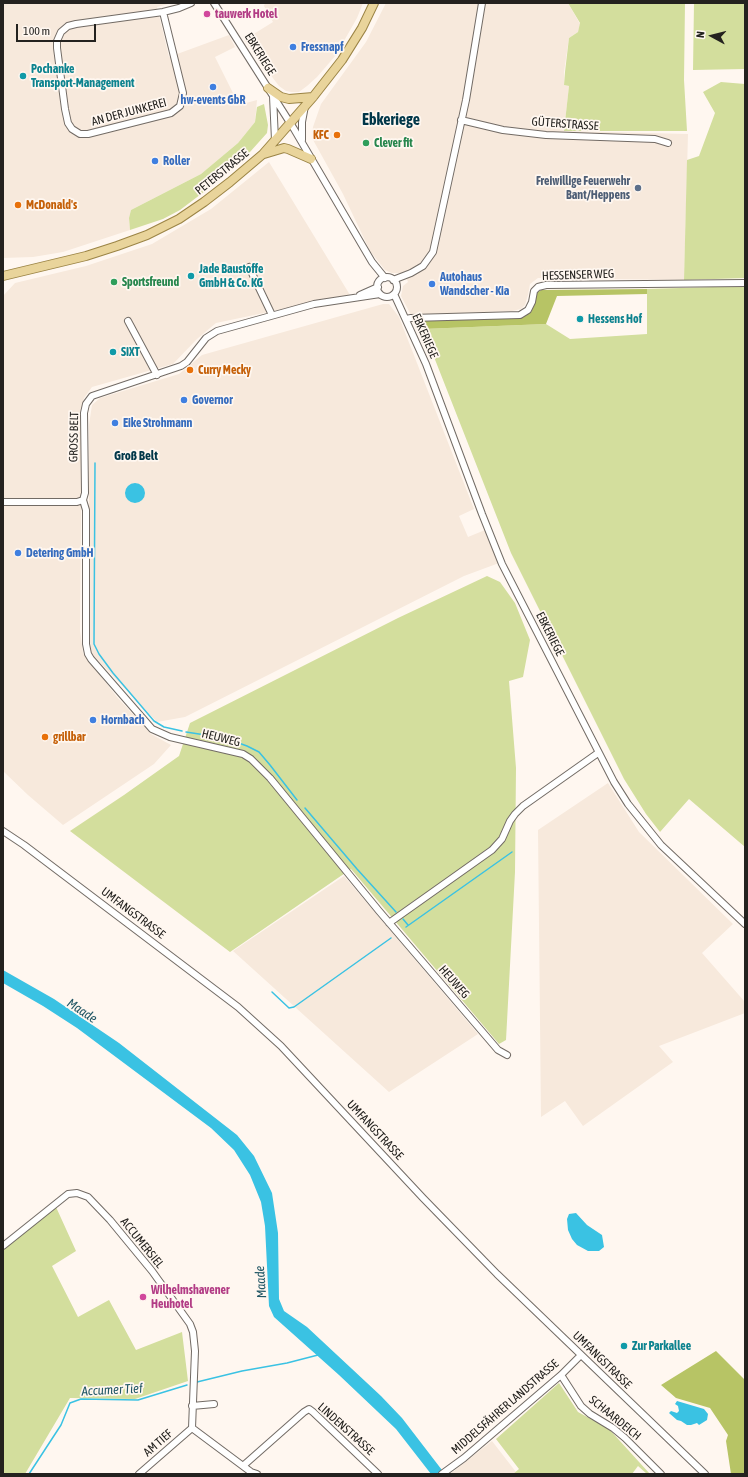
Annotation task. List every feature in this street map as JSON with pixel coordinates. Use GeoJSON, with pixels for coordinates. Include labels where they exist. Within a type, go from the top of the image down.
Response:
{"type":"FeatureCollection","features":[{"type":"Feature","properties":{"kind":"main road","name":"PETERSTRASSE"},"geometry":{"type":"LineString","coordinates":[[5,273],[86,256],[117,246],[147,235],[179,219],[204,202],[263,154],[313,97],[342,60],[362,28],[374,3]]}},
{"type":"Feature","properties":{"kind":"main road"},"geometry":{"type":"LineString","coordinates":[[271,91],[289,99],[313,97]]}},
{"type":"Feature","properties":{"kind":"main road"},"geometry":{"type":"LineString","coordinates":[[263,154],[284,148],[311,159]]}},
{"type":"Feature","properties":{"kind":"main road"},"geometry":{"type":"LineString","coordinates":[[3,282],[5,273]]}},
{"type":"Feature","properties":{"kind":"street","name":"AN DER JUNKEREI"},"geometry":{"type":"LineString","coordinates":[[164,12],[183,93],[180,106],[172,113],[88,134],[80,134],[72,129],[68,123],[65,109],[57,48],[57,41],[61,32],[68,26],[76,24],[164,12],[191,3]]}},
{"type":"Feature","properties":{"kind":"street","name":"EBKERIEGE"},"geometry":{"type":"LineString","coordinates":[[214,3],[302,142],[372,262],[381,282]]}},
{"type":"Feature","properties":{"kind":"street"},"geometry":{"type":"LineString","coordinates":[[411,273],[397,286],[394,294],[388,297],[380,294],[381,282],[393,280],[411,273],[423,266],[433,252],[462,120],[475,52],[482,3]]}},
{"type":"Feature","properties":{"kind":"street"},"geometry":{"type":"LineString","coordinates":[[271,91],[275,140]]}},
{"type":"Feature","properties":{"kind":"street"},"geometry":{"type":"LineString","coordinates":[[302,142],[302,122],[305,106]]}},
{"type":"Feature","properties":{"kind":"street","name":"GÜTERSTRASSE"},"geometry":{"type":"LineString","coordinates":[[462,120],[503,130],[546,135],[655,139],[668,143]]}},
{"type":"Feature","properties":{"kind":"street"},"geometry":{"type":"LineString","coordinates":[[249,267],[272,315]]}},
{"type":"Feature","properties":{"kind":"street"},"geometry":{"type":"LineString","coordinates":[[393,280],[397,286]]}},
{"type":"Feature","properties":{"kind":"street","name":"GROSS BELT"},"geometry":{"type":"LineString","coordinates":[[354,298],[381,282]]}},
{"type":"Feature","properties":{"kind":"street","name":"HESSENSER WEG"},"geometry":{"type":"LineString","coordinates":[[406,319],[520,315],[528,310],[532,302],[534,290],[538,287],[546,285],[745,283]]}},
{"type":"Feature","properties":{"kind":"street","name":"GROSS BELT"},"geometry":{"type":"LineString","coordinates":[[82,500],[85,493],[84,413],[89,398],[95,394],[174,370],[187,362],[206,338],[212,334],[272,315],[314,304],[380,294]]}},
{"type":"Feature","properties":{"kind":"street","name":"EBKERIEGE"},"geometry":{"type":"LineString","coordinates":[[394,294],[426,364],[502,564],[614,782],[646,828],[661,845],[745,924]]}},
{"type":"Feature","properties":{"kind":"street","name":"EBKERIEGE"},"geometry":{"type":"LineString","coordinates":[[388,297],[402,312]]}},
{"type":"Feature","properties":{"kind":"street"},"geometry":{"type":"LineString","coordinates":[[128,321],[157,375]]}},
{"type":"Feature","properties":{"kind":"street"},"geometry":{"type":"LineString","coordinates":[[3,502],[77,502],[82,500]]}},
{"type":"Feature","properties":{"kind":"street","name":"HEUWEG"},"geometry":{"type":"LineString","coordinates":[[82,500],[86,510],[86,644],[88,654],[91,659],[152,729],[170,737],[243,754],[252,759],[270,778],[389,923],[498,1050],[507,1055]]}},
{"type":"Feature","properties":{"kind":"street"},"geometry":{"type":"LineString","coordinates":[[389,923],[492,850],[502,839],[510,821],[515,814],[529,802],[598,753]]}},
{"type":"Feature","properties":{"kind":"street","name":"UMFANGSTRASSE"},"geometry":{"type":"LineString","coordinates":[[3,831],[24,844],[238,1007],[281,1046],[428,1204],[497,1274],[705,1474]]}},
{"type":"Feature","properties":{"kind":"street","name":"ACCUMERSIEL"},"geometry":{"type":"LineString","coordinates":[[3,1246],[68,1194],[76,1193],[88,1197],[110,1220],[152,1271],[190,1324],[193,1332],[195,1351],[192,1428]]}},
{"type":"Feature","properties":{"kind":"street","name":"MIDDELSFÄHRER LANDSTRASSE"},"geometry":{"type":"LineString","coordinates":[[444,1472],[464,1458],[561,1375],[581,1355]]}},
{"type":"Feature","properties":{"kind":"street","name":"SCHAARDEICH"},"geometry":{"type":"LineString","coordinates":[[561,1375],[581,1406],[590,1414],[626,1438],[661,1474]]}},
{"type":"Feature","properties":{"kind":"street"},"geometry":{"type":"LineString","coordinates":[[192,1406],[214,1404]]}},
{"type":"Feature","properties":{"kind":"street","name":"LINDENSTRASSE"},"geometry":{"type":"LineString","coordinates":[[244,1466],[304,1412],[309,1410],[314,1412],[378,1474]]}},
{"type":"Feature","properties":{"kind":"street"},"geometry":{"type":"LineString","coordinates":[[192,1428],[257,1474]]}},
{"type":"Feature","properties":{"kind":"street","name":"AM TIEF"},"geometry":{"type":"LineString","coordinates":[[139,1474],[192,1428]]}},
{"type":"Feature","properties":{"kind":"shaded area"},"geometry":{"type":"Polygon","coordinates":[[[3,3],[172,3],[157,7],[169,57],[229,35],[235,47],[215,57],[239,105],[257,100],[255,122],[238,143],[201,174],[131,210],[129,218],[130,230],[63,252],[33,257],[3,258],[3,3]]]}},
{"type":"Feature","properties":{"kind":"shaded area"},"geometry":{"type":"Polygon","coordinates":[[[265,3],[363,3],[357,18],[336,55],[307,86],[299,92],[292,92],[286,91],[279,86],[244,40],[273,22],[264,6],[265,3]]]}},
{"type":"Feature","properties":{"kind":"shaded area"},"geometry":{"type":"Polygon","coordinates":[[[386,3],[568,3],[580,24],[578,32],[569,38],[564,72],[564,85],[569,86],[564,131],[688,134],[684,280],[538,278],[530,284],[525,305],[521,309],[512,311],[411,315],[401,296],[403,286],[408,282],[405,274],[392,273],[385,270],[370,251],[343,194],[312,138],[313,127],[321,104],[366,42],[386,3]]]}},
{"type":"Feature","properties":{"kind":"shaded area"},"geometry":{"type":"Polygon","coordinates":[[[269,162],[350,295],[216,323],[197,339],[173,364],[92,387],[84,398],[82,411],[80,631],[83,653],[117,697],[151,734],[171,745],[154,764],[63,825],[3,771],[3,296],[15,283],[86,266],[152,244],[211,209],[269,162]]]}},
{"type":"Feature","properties":{"kind":"shaded area"},"geometry":{"type":"Polygon","coordinates":[[[383,304],[389,304],[399,317],[474,509],[459,516],[468,537],[485,530],[499,563],[464,576],[185,717],[157,722],[92,654],[89,637],[89,425],[92,405],[100,398],[179,374],[202,355],[383,304]]]}},
{"type":"Feature","properties":{"kind":"shaded area"},"geometry":{"type":"Polygon","coordinates":[[[608,783],[639,832],[733,924],[702,953],[745,1002],[745,1013],[659,1046],[673,1062],[583,1126],[565,1101],[541,1117],[538,830],[608,783]]]}},
{"type":"Feature","properties":{"kind":"shaded area"},"geometry":{"type":"Polygon","coordinates":[[[344,876],[478,1034],[389,1092],[233,951],[344,876]]]}},
{"type":"Feature","properties":{"kind":"shaded area"},"geometry":{"type":"Polygon","coordinates":[[[492,1441],[516,1472],[513,1474],[450,1474],[492,1441]]]}},
{"type":"Feature","properties":{"kind":"green space"},"geometry":{"type":"Polygon","coordinates":[[[568,3],[685,3],[684,80],[687,131],[564,131],[569,86],[564,85],[569,38],[578,32],[580,23],[568,3]]]}},
{"type":"Feature","properties":{"kind":"green space"},"geometry":{"type":"Polygon","coordinates":[[[694,3],[745,3],[745,69],[693,70],[694,3]]]}},
{"type":"Feature","properties":{"kind":"green space"},"geometry":{"type":"Polygon","coordinates":[[[721,82],[745,84],[745,278],[684,280],[687,160],[699,156],[715,113],[703,92],[721,82]]]}},
{"type":"Feature","properties":{"kind":"green space"},"geometry":{"type":"Polygon","coordinates":[[[264,104],[268,125],[267,133],[241,162],[180,210],[163,219],[130,230],[129,218],[131,210],[201,174],[238,143],[255,122],[257,107],[264,104]]]}},
{"type":"Feature","properties":{"kind":"green space"},"geometry":{"type":"Polygon","coordinates":[[[745,286],[745,847],[689,799],[660,832],[646,814],[624,779],[511,553],[423,329],[546,324],[570,339],[647,334],[647,289],[745,286]]]}},
{"type":"Feature","properties":{"kind":"green space"},"geometry":{"type":"Polygon","coordinates":[[[647,289],[647,294],[557,296],[546,324],[423,329],[418,321],[522,318],[531,312],[537,293],[541,290],[647,289]]]}},
{"type":"Feature","properties":{"kind":"green space"},"geometry":{"type":"Polygon","coordinates":[[[487,576],[500,582],[515,603],[530,640],[523,677],[509,681],[516,768],[515,872],[506,1040],[499,1044],[351,869],[230,952],[70,831],[179,756],[190,723],[398,618],[487,576]]]}},
{"type":"Feature","properties":{"kind":"green space"},"geometry":{"type":"Polygon","coordinates":[[[56,1207],[76,1251],[52,1266],[78,1317],[109,1300],[136,1350],[182,1332],[188,1381],[135,1399],[70,1398],[25,1474],[3,1474],[3,1249],[56,1207]]]}},
{"type":"Feature","properties":{"kind":"green space"},"geometry":{"type":"Polygon","coordinates":[[[716,1351],[745,1380],[745,1474],[731,1474],[726,1441],[728,1435],[710,1408],[676,1398],[661,1385],[716,1351]]]}},
{"type":"Feature","properties":{"kind":"green space"},"geometry":{"type":"Polygon","coordinates":[[[559,1383],[578,1412],[609,1429],[650,1474],[647,1474],[638,1466],[632,1474],[513,1474],[519,1469],[496,1439],[559,1383]]]}},
{"type":"Feature","properties":{"kind":"water"},"geometry":{"type":"Polygon","coordinates":[[[135,483],[142,486],[145,493],[142,500],[135,503],[128,500],[125,493],[128,486],[135,483]]]}},
{"type":"Feature","properties":{"kind":"water"},"geometry":{"type":"Polygon","coordinates":[[[3,970],[54,999],[119,1043],[237,1135],[254,1156],[272,1193],[278,1233],[279,1299],[284,1311],[307,1327],[381,1396],[402,1418],[445,1474],[431,1474],[396,1429],[339,1375],[274,1317],[269,1306],[265,1226],[261,1202],[250,1175],[234,1150],[211,1128],[77,1028],[3,983],[3,970]]]}},
{"type":"Feature","properties":{"kind":"water"},"geometry":{"type":"Polygon","coordinates":[[[576,1213],[587,1225],[602,1235],[604,1247],[599,1251],[588,1251],[577,1245],[572,1239],[568,1230],[567,1219],[569,1214],[576,1213]]]}},
{"type":"Feature","properties":{"kind":"water"},"geometry":{"type":"Polygon","coordinates":[[[677,1401],[704,1409],[708,1414],[707,1420],[699,1425],[697,1423],[687,1425],[677,1420],[669,1413],[671,1411],[677,1413],[679,1411],[678,1406],[675,1404],[677,1401]]]}},
{"type":"Feature","properties":{"kind":"waterway"},"geometry":{"type":"LineString","coordinates":[[95,463],[94,644],[99,654],[113,673],[154,721],[164,727],[182,731]]}},
{"type":"Feature","properties":{"kind":"waterway"},"geometry":{"type":"LineString","coordinates":[[186,732],[225,738],[259,752],[297,800]]}},
{"type":"Feature","properties":{"kind":"waterway"},"geometry":{"type":"LineString","coordinates":[[305,808],[396,912]]}},
{"type":"Feature","properties":{"kind":"waterway"},"geometry":{"type":"LineString","coordinates":[[406,927],[512,852]]}},
{"type":"Feature","properties":{"kind":"waterway"},"geometry":{"type":"LineString","coordinates":[[403,919],[408,925]]}},
{"type":"Feature","properties":{"kind":"waterway"},"geometry":{"type":"LineString","coordinates":[[272,992],[289,1008],[294,1007],[391,938]]}},
{"type":"Feature","properties":{"kind":"waterway","name":"Accumer Tief"},"geometry":{"type":"LineString","coordinates":[[197,1382],[318,1355]]}},
{"type":"Feature","properties":{"kind":"waterway","name":"Accumer Tief"},"geometry":{"type":"LineString","coordinates":[[29,1474],[61,1425],[70,1403],[81,1399],[138,1400],[187,1385]]}},
{"type":"Feature","properties":{"kind":"place","name":"tauwerk Hotel"},"geometry":{"type":"Point","coordinates":[207,14]}},
{"type":"Feature","properties":{"kind":"place","name":"Fressnapf"},"geometry":{"type":"Point","coordinates":[293,47]}},
{"type":"Feature","properties":{"kind":"place","name":"Pochanke Transport-Management"},"geometry":{"type":"Point","coordinates":[23,76]}},
{"type":"Feature","properties":{"kind":"place","name":"hw-events GbR"},"geometry":{"type":"Point","coordinates":[213,87]}},
{"type":"Feature","properties":{"kind":"place","name":"KFC"},"geometry":{"type":"Point","coordinates":[337,135]}},
{"type":"Feature","properties":{"kind":"place","name":"Clever fit"},"geometry":{"type":"Point","coordinates":[366,143]}},
{"type":"Feature","properties":{"kind":"place","name":"Roller"},"geometry":{"type":"Point","coordinates":[155,161]}},
{"type":"Feature","properties":{"kind":"place","name":"Freiwillige Feuerwehr Bant/Heppens"},"geometry":{"type":"Point","coordinates":[638,188]}},
{"type":"Feature","properties":{"kind":"place","name":"McDonald's"},"geometry":{"type":"Point","coordinates":[18,205]}},
{"type":"Feature","properties":{"kind":"place","name":"Jade Baustoffe GmbH & Co. KG"},"geometry":{"type":"Point","coordinates":[191,276]}},
{"type":"Feature","properties":{"kind":"place","name":"Sportsfreund"},"geometry":{"type":"Point","coordinates":[114,282]}},
{"type":"Feature","properties":{"kind":"place","name":"Autohaus Wandscher - Kia"},"geometry":{"type":"Point","coordinates":[432,284]}},
{"type":"Feature","properties":{"kind":"place","name":"Hessens Hof"},"geometry":{"type":"Point","coordinates":[580,319]}},
{"type":"Feature","properties":{"kind":"place","name":"SIXT"},"geometry":{"type":"Point","coordinates":[113,352]}},
{"type":"Feature","properties":{"kind":"place","name":"Curry Mecky"},"geometry":{"type":"Point","coordinates":[190,370]}},
{"type":"Feature","properties":{"kind":"place","name":"Governor"},"geometry":{"type":"Point","coordinates":[184,400]}},
{"type":"Feature","properties":{"kind":"place","name":"Eike Strohmann"},"geometry":{"type":"Point","coordinates":[115,423]}},
{"type":"Feature","properties":{"kind":"place","name":"Detering GmbH"},"geometry":{"type":"Point","coordinates":[18,553]}},
{"type":"Feature","properties":{"kind":"place","name":"Hornbach"},"geometry":{"type":"Point","coordinates":[93,720]}},
{"type":"Feature","properties":{"kind":"place","name":"grillbar"},"geometry":{"type":"Point","coordinates":[45,737]}},
{"type":"Feature","properties":{"kind":"place","name":"Wilhelmshavener Heuhotel"},"geometry":{"type":"Point","coordinates":[143,1297]}},
{"type":"Feature","properties":{"kind":"place","name":"Zur Parkallee"},"geometry":{"type":"Point","coordinates":[624,1346]}},
{"type":"Feature","properties":{"kind":"district","name":"Ebkeriege"},"geometry":{"type":"Point","coordinates":[391,120]}},
{"type":"Feature","properties":{"kind":"district","name":"Groß Belt"},"geometry":{"type":"Point","coordinates":[136,456]}},
{"type":"Feature","properties":{"kind":"water label","name":"Maade"},"geometry":{"type":"Point","coordinates":[82,1011]}},
{"type":"Feature","properties":{"kind":"water label","name":"Maade"},"geometry":{"type":"Point","coordinates":[261,1282]}}]}
